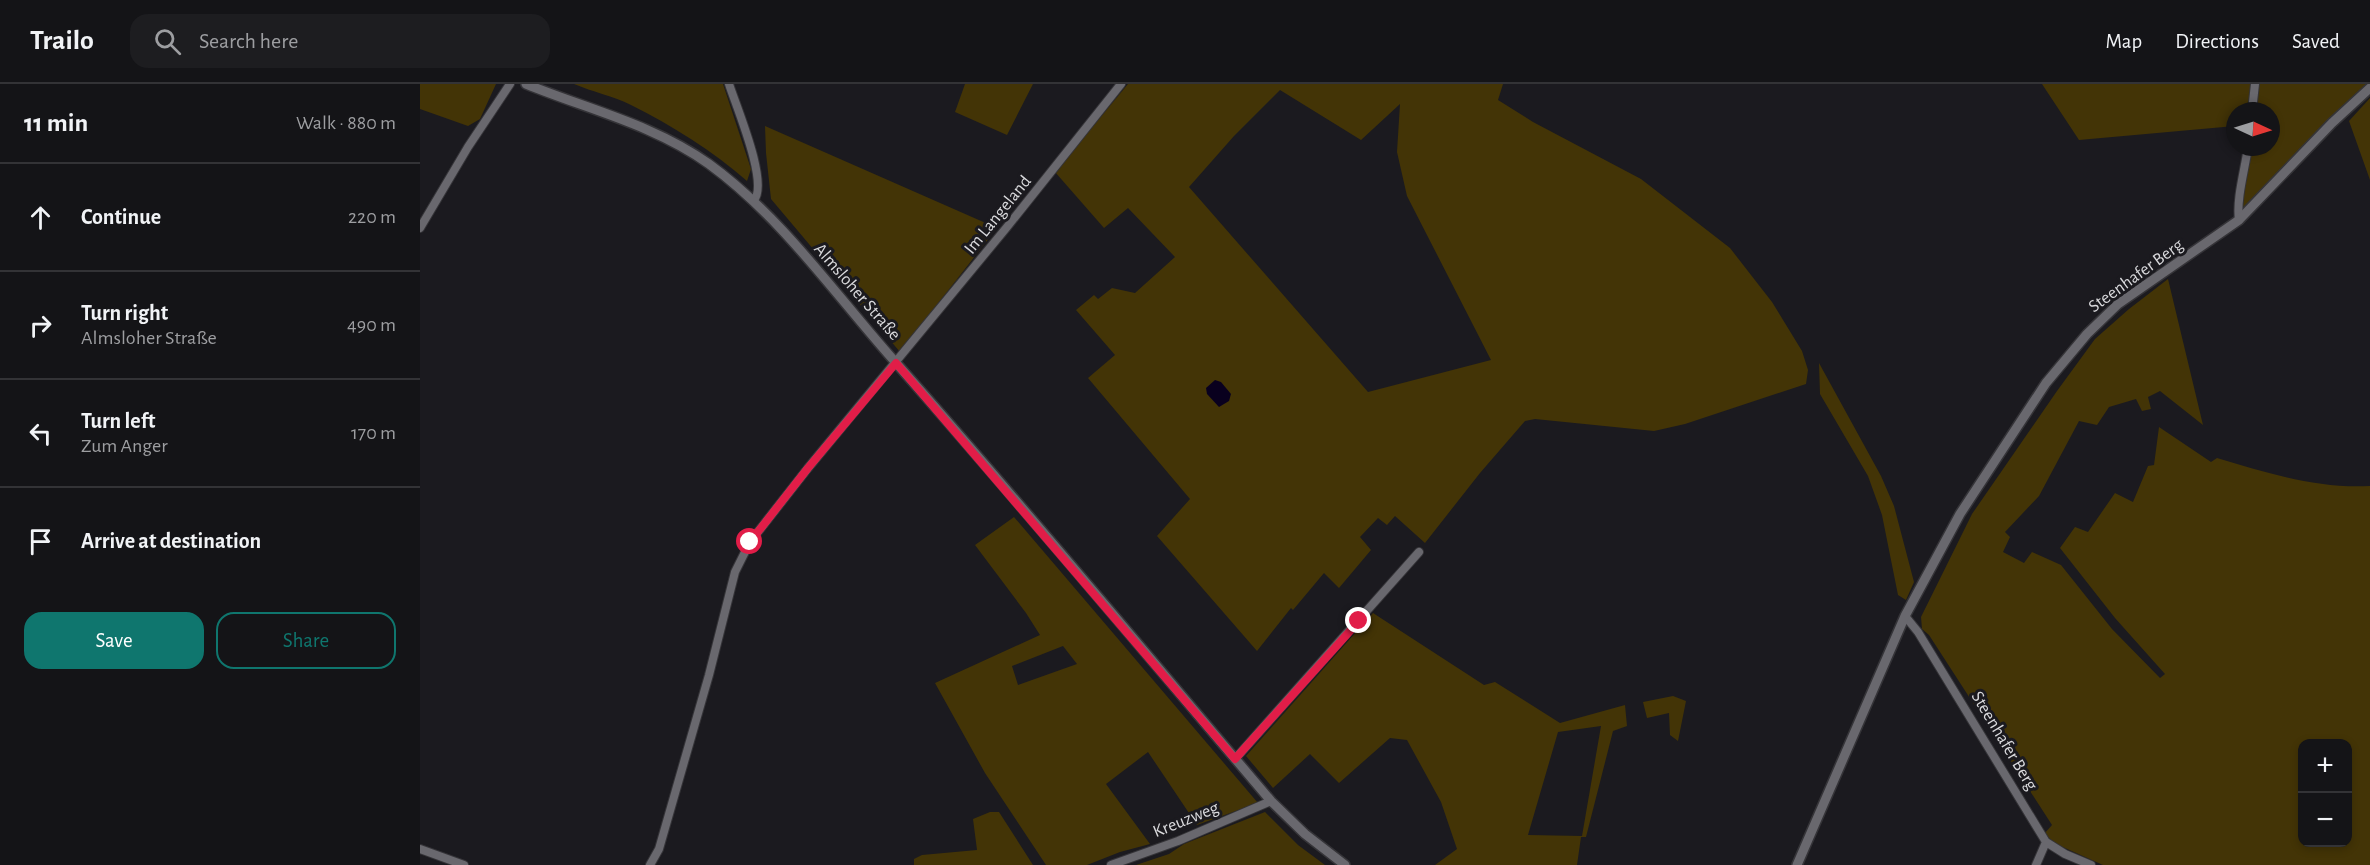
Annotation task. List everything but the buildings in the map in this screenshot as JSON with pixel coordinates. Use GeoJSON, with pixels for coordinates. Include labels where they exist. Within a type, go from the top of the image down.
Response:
{"type":"FeatureCollection","features":[{"type":"Feature","properties":{"kind":"street"},"geometry":{"type":"LineString","coordinates":[[420,228],[468,147],[510,84]]}},
{"type":"Feature","properties":{"kind":"street","name":"Almsloher Straße"},"geometry":{"type":"LineString","coordinates":[[526,84],[662,137],[707,163],[754,200],[1271,801],[1305,834],[1345,865]]}},
{"type":"Feature","properties":{"kind":"street"},"geometry":{"type":"LineString","coordinates":[[729,84],[755,162],[758,180],[757,197],[754,200]]}},
{"type":"Feature","properties":{"kind":"street","name":"Im Langeland"},"geometry":{"type":"LineString","coordinates":[[650,865],[659,849],[709,675],[735,572],[750,542],[808,468],[1081,137],[1121,84]]}},
{"type":"Feature","properties":{"kind":"street"},"geometry":{"type":"LineString","coordinates":[[2253,102],[2255,84]]}},
{"type":"Feature","properties":{"kind":"street","name":"Steenhafer Berg"},"geometry":{"type":"LineString","coordinates":[[1797,865],[1905,616],[1960,514],[2046,383],[2068,355],[2118,304],[2239,220],[2332,123],[2370,88]]}},
{"type":"Feature","properties":{"kind":"street"},"geometry":{"type":"LineString","coordinates":[[2239,220],[2238,208],[2247,156]]}},
{"type":"Feature","properties":{"kind":"street"},"geometry":{"type":"LineString","coordinates":[[1235,759],[1419,552]]}},
{"type":"Feature","properties":{"kind":"street","name":"Steenhafer Berg"},"geometry":{"type":"LineString","coordinates":[[1905,616],[1918,632],[2046,842],[2065,854],[2091,865]]}},
{"type":"Feature","properties":{"kind":"street","name":"Kreuzweg"},"geometry":{"type":"LineString","coordinates":[[1111,865],[1178,841],[1271,801]]}},
{"type":"Feature","properties":{"kind":"street"},"geometry":{"type":"LineString","coordinates":[[2036,865],[2046,842]]}},
{"type":"Feature","properties":{"kind":"street"},"geometry":{"type":"LineString","coordinates":[[420,849],[464,865]]}},
{"type":"Feature","properties":{"kind":"shaded area"},"geometry":{"type":"Polygon","coordinates":[[[420,84],[496,84],[480,119],[468,126],[420,109],[420,84]]]}},
{"type":"Feature","properties":{"kind":"shaded area"},"geometry":{"type":"Polygon","coordinates":[[[574,84],[723,84],[751,169],[747,181],[706,149],[661,121],[624,102],[574,84]]]}},
{"type":"Feature","properties":{"kind":"shaded area"},"geometry":{"type":"Polygon","coordinates":[[[965,84],[1033,84],[1007,135],[955,112],[965,84]]]}},
{"type":"Feature","properties":{"kind":"shaded area"},"geometry":{"type":"Polygon","coordinates":[[[1128,84],[1503,84],[1498,100],[1533,122],[1641,179],[1730,248],[1772,302],[1802,351],[1808,370],[1806,384],[1685,424],[1654,431],[1535,419],[1525,421],[1480,473],[1425,543],[1395,516],[1387,525],[1378,518],[1360,537],[1371,550],[1339,588],[1324,573],[1293,610],[1291,608],[1257,651],[1157,536],[1190,499],[1088,378],[1115,355],[1076,310],[1094,295],[1098,299],[1112,288],[1135,293],[1175,257],[1128,208],[1104,228],[1055,172],[1128,84]],[[1280,90],[1234,136],[1189,187],[1368,392],[1491,360],[1407,196],[1397,152],[1400,104],[1361,140],[1280,90]]]}},
{"type":"Feature","properties":{"kind":"shaded area"},"geometry":{"type":"Polygon","coordinates":[[[2042,84],[2251,84],[2250,102],[2226,102],[2226,127],[2079,140],[2042,84]]]}},
{"type":"Feature","properties":{"kind":"shaded area"},"geometry":{"type":"Polygon","coordinates":[[[2258,84],[2367,84],[2329,119],[2250,203],[2243,207],[2241,204],[2249,156],[2280,156],[2280,102],[2256,102],[2258,84]]]}},
{"type":"Feature","properties":{"kind":"shaded area"},"geometry":{"type":"Polygon","coordinates":[[[2370,98],[2370,180],[2349,121],[2370,98]]]}},
{"type":"Feature","properties":{"kind":"shaded area"},"geometry":{"type":"Polygon","coordinates":[[[765,126],[997,228],[900,352],[771,199],[765,126]]]}},
{"type":"Feature","properties":{"kind":"shaded area"},"geometry":{"type":"Polygon","coordinates":[[[2168,279],[2203,425],[2160,391],[2148,397],[2151,409],[2142,411],[2136,399],[2109,407],[2097,425],[2079,421],[2039,496],[2005,532],[2010,537],[2003,552],[2024,563],[2032,552],[2061,565],[2112,629],[2160,678],[2165,674],[2115,618],[2060,548],[2075,527],[2088,532],[2115,493],[2133,502],[2148,466],[2154,465],[2159,427],[2211,462],[2217,458],[2312,482],[2370,486],[2370,865],[2103,865],[2056,844],[2044,834],[2052,825],[1929,635],[1922,629],[1921,617],[1972,514],[2095,339],[2168,279]]]}},
{"type":"Feature","properties":{"kind":"shaded area"},"geometry":{"type":"Polygon","coordinates":[[[1819,363],[1881,476],[1894,506],[1914,582],[1906,600],[1898,595],[1882,515],[1868,476],[1820,394],[1819,363]]]}},
{"type":"Feature","properties":{"kind":"shaded area"},"geometry":{"type":"Polygon","coordinates":[[[1215,380],[1221,382],[1231,394],[1229,401],[1219,407],[1207,394],[1206,388],[1215,380]]]}},
{"type":"Feature","properties":{"kind":"shaded area"},"geometry":{"type":"Polygon","coordinates":[[[1014,517],[1258,803],[1197,825],[1148,752],[1106,784],[1150,844],[1120,852],[1087,865],[1046,865],[985,773],[935,683],[1040,635],[975,545],[1014,517]],[[1063,646],[1012,666],[1018,685],[1077,664],[1063,646]]]}},
{"type":"Feature","properties":{"kind":"shaded area"},"geometry":{"type":"Polygon","coordinates":[[[1373,613],[1484,685],[1495,682],[1560,723],[1625,705],[1627,726],[1613,731],[1586,837],[1581,837],[1577,865],[1435,865],[1457,849],[1441,802],[1407,740],[1390,738],[1339,783],[1310,754],[1273,788],[1246,756],[1373,613]],[[1601,726],[1558,732],[1528,835],[1582,836],[1601,726]]]}},
{"type":"Feature","properties":{"kind":"shaded area"},"geometry":{"type":"Polygon","coordinates":[[[1673,696],[1686,701],[1678,741],[1670,735],[1669,713],[1647,718],[1643,702],[1673,696]]]}},
{"type":"Feature","properties":{"kind":"shaded area"},"geometry":{"type":"Polygon","coordinates":[[[990,812],[999,812],[1033,865],[914,865],[914,859],[922,855],[977,850],[973,819],[990,812]]]}},
{"type":"Feature","properties":{"kind":"shaded area"},"geometry":{"type":"Polygon","coordinates":[[[1265,812],[1298,845],[1325,865],[1136,865],[1169,854],[1184,844],[1265,812]]]}},
{"type":"Feature","properties":{"kind":"route"},"geometry":{"type":"LineString","coordinates":[[750,542],[808,468],[896,363],[1235,759],[1359,621]]}}]}
